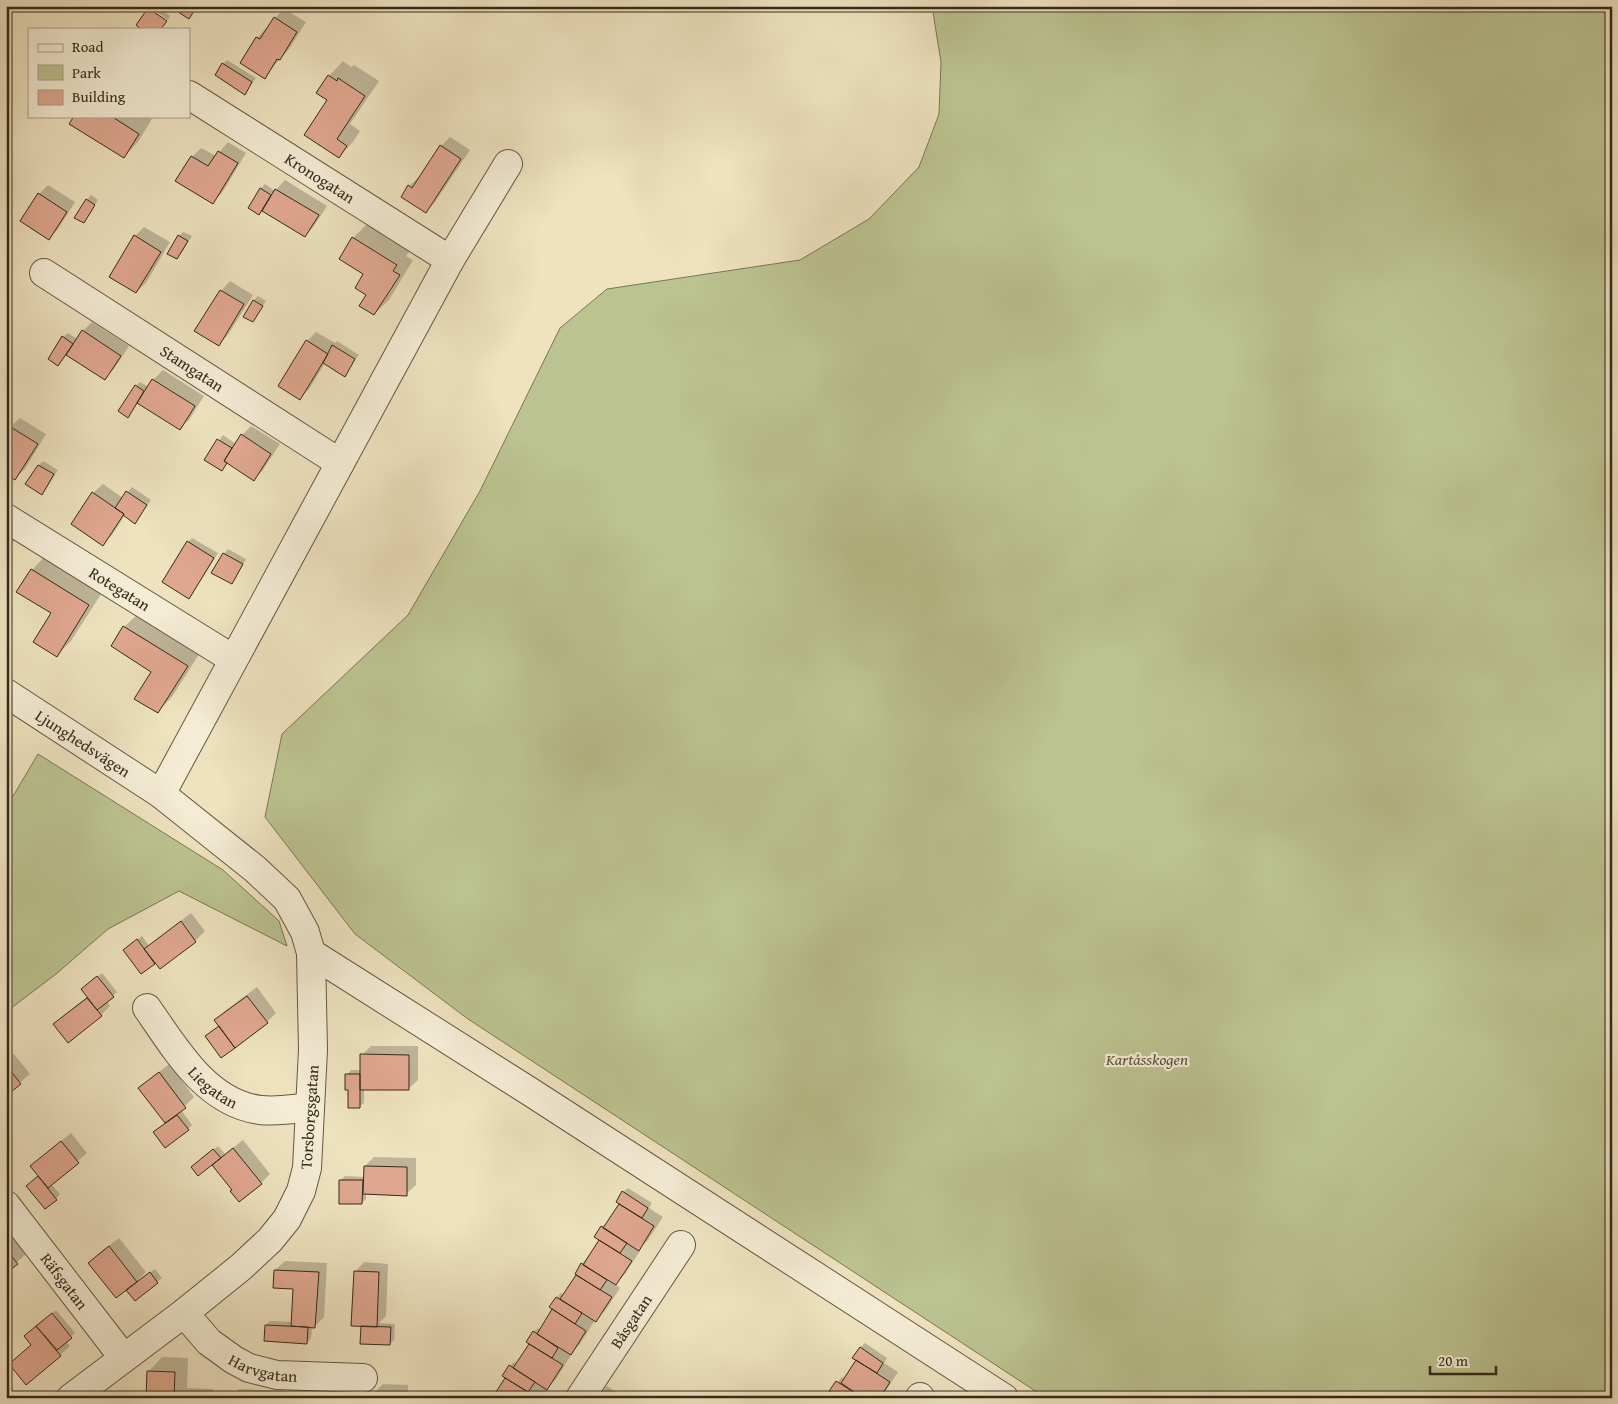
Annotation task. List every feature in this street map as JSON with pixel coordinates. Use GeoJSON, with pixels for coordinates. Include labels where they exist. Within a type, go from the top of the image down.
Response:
{"type":"FeatureCollection","features":[{"type":"Feature","properties":{"kind":"street","name":"Kronogatan"},"geometry":{"type":"LineString","coordinates":[[190,96],[450,260]]}},
{"type":"Feature","properties":{"kind":"street"},"geometry":{"type":"LineString","coordinates":[[161,794],[450,260],[508,164]]}},
{"type":"Feature","properties":{"kind":"street","name":"Stamgatan"},"geometry":{"type":"LineString","coordinates":[[44,273],[340,463]]}},
{"type":"Feature","properties":{"kind":"street","name":"Rotegatan"},"geometry":{"type":"LineString","coordinates":[[6,518],[233,659]]}},
{"type":"Feature","properties":{"kind":"street","name":"Ljunghedsvägen"},"geometry":{"type":"LineString","coordinates":[[6,693],[161,794]]}},
{"type":"Feature","properties":{"kind":"street","name":"Torsborgsgatan"},"geometry":{"type":"LineString","coordinates":[[71,1398],[184,1313],[241,1267],[270,1240],[287,1219],[301,1191],[307,1168],[313,1050],[311,953],[305,932],[287,900],[255,869],[161,794]]}},
{"type":"Feature","properties":{"kind":"street"},"geometry":{"type":"LineString","coordinates":[[311,953],[521,1086],[1004,1398]]}},
{"type":"Feature","properties":{"kind":"street","name":"Liegatan"},"geometry":{"type":"LineString","coordinates":[[146,1008],[203,1082],[232,1102],[262,1110],[310,1107]]}},
{"type":"Feature","properties":{"kind":"street","name":"Räfsgatan"},"geometry":{"type":"LineString","coordinates":[[6,1205],[123,1358]]}},
{"type":"Feature","properties":{"kind":"street","name":"Båsgatan"},"geometry":{"type":"LineString","coordinates":[[580,1398],[682,1245]]}},
{"type":"Feature","properties":{"kind":"street","name":"Harvgatan"},"geometry":{"type":"LineString","coordinates":[[184,1313],[210,1342],[234,1360],[249,1368],[277,1375],[363,1378]]}},
{"type":"Feature","properties":{"kind":"green space","name":"Kartåsskogen"},"geometry":{"type":"Polygon","coordinates":[[[932,6],[1612,6],[1612,1398],[1046,1398],[468,1019],[355,934],[265,817],[282,734],[408,615],[480,491],[560,328],[607,289],[800,260],[869,219],[919,167],[939,114],[941,62],[932,6]]]}},
{"type":"Feature","properties":{"kind":"green space"},"geometry":{"type":"Polygon","coordinates":[[[38,754],[223,870],[279,921],[287,946],[179,891],[108,929],[56,974],[6,1012],[6,808],[38,754]]]}},
{"type":"Feature","properties":{"kind":"building"},"geometry":{"type":"Polygon","coordinates":[[[169,6],[197,6],[189,19],[169,6]]]}},
{"type":"Feature","properties":{"kind":"building"},"geometry":{"type":"Polygon","coordinates":[[[148,8],[167,21],[162,28],[140,28],[136,25],[148,8]]]}},
{"type":"Feature","properties":{"kind":"building"},"geometry":{"type":"Polygon","coordinates":[[[274,17],[297,32],[280,60],[277,59],[265,79],[240,63],[256,37],[260,39],[274,17]]]}},
{"type":"Feature","properties":{"kind":"building"},"geometry":{"type":"Polygon","coordinates":[[[222,63],[252,82],[245,95],[215,75],[222,63]]]}},
{"type":"Feature","properties":{"kind":"building"},"geometry":{"type":"Polygon","coordinates":[[[328,75],[337,81],[338,78],[365,96],[337,139],[347,146],[339,158],[304,135],[327,100],[316,93],[328,75]]]}},
{"type":"Feature","properties":{"kind":"building"},"geometry":{"type":"Polygon","coordinates":[[[73,118],[114,118],[139,134],[124,158],[69,124],[73,118]]]}},
{"type":"Feature","properties":{"kind":"building"},"geometry":{"type":"Polygon","coordinates":[[[440,145],[461,159],[426,213],[401,197],[408,185],[412,188],[440,145]]]}},
{"type":"Feature","properties":{"kind":"building"},"geometry":{"type":"Polygon","coordinates":[[[218,151],[238,163],[213,204],[175,181],[191,156],[208,166],[218,151]]]}},
{"type":"Feature","properties":{"kind":"building"},"geometry":{"type":"Polygon","coordinates":[[[260,188],[271,195],[259,215],[248,208],[260,188]]]}},
{"type":"Feature","properties":{"kind":"building"},"geometry":{"type":"Polygon","coordinates":[[[275,189],[319,215],[305,237],[262,211],[275,189]]]}},
{"type":"Feature","properties":{"kind":"building"},"geometry":{"type":"Polygon","coordinates":[[[38,193],[67,212],[49,240],[20,221],[38,193]]]}},
{"type":"Feature","properties":{"kind":"building"},"geometry":{"type":"Polygon","coordinates":[[[86,199],[95,205],[84,223],[74,218],[86,199]]]}},
{"type":"Feature","properties":{"kind":"building"},"geometry":{"type":"Polygon","coordinates":[[[134,235],[161,252],[136,293],[109,277],[134,235]]]}},
{"type":"Feature","properties":{"kind":"building"},"geometry":{"type":"Polygon","coordinates":[[[178,235],[188,241],[177,259],[167,254],[178,235]]]}},
{"type":"Feature","properties":{"kind":"building"},"geometry":{"type":"Polygon","coordinates":[[[352,237],[397,265],[393,271],[400,275],[374,315],[359,306],[366,295],[355,288],[363,274],[339,259],[352,237]]]}},
{"type":"Feature","properties":{"kind":"building"},"geometry":{"type":"Polygon","coordinates":[[[220,290],[244,304],[219,346],[194,331],[220,290]]]}},
{"type":"Feature","properties":{"kind":"building"},"geometry":{"type":"Polygon","coordinates":[[[253,300],[263,306],[253,322],[243,317],[253,300]]]}},
{"type":"Feature","properties":{"kind":"building"},"geometry":{"type":"Polygon","coordinates":[[[82,330],[121,356],[105,380],[66,355],[82,330]]]}},
{"type":"Feature","properties":{"kind":"building"},"geometry":{"type":"Polygon","coordinates":[[[62,336],[73,344],[58,366],[48,359],[62,336]]]}},
{"type":"Feature","properties":{"kind":"building"},"geometry":{"type":"Polygon","coordinates":[[[306,340],[328,354],[300,400],[278,386],[306,340]]]}},
{"type":"Feature","properties":{"kind":"building"},"geometry":{"type":"Polygon","coordinates":[[[332,345],[355,359],[345,377],[323,363],[332,345]]]}},
{"type":"Feature","properties":{"kind":"building"},"geometry":{"type":"Polygon","coordinates":[[[152,379],[195,406],[180,430],[137,403],[152,379]]]}},
{"type":"Feature","properties":{"kind":"building"},"geometry":{"type":"Polygon","coordinates":[[[135,385],[144,391],[128,418],[118,411],[135,385]]]}},
{"type":"Feature","properties":{"kind":"building"},"geometry":{"type":"Polygon","coordinates":[[[9,426],[38,444],[15,480],[6,474],[6,431],[9,426]]]}},
{"type":"Feature","properties":{"kind":"building"},"geometry":{"type":"Polygon","coordinates":[[[241,434],[271,454],[254,481],[224,461],[241,434]]]}},
{"type":"Feature","properties":{"kind":"building"},"geometry":{"type":"Polygon","coordinates":[[[217,439],[232,448],[224,461],[227,463],[222,471],[204,460],[217,439]]]}},
{"type":"Feature","properties":{"kind":"building"},"geometry":{"type":"Polygon","coordinates":[[[38,465],[54,474],[42,495],[25,484],[38,465]]]}},
{"type":"Feature","properties":{"kind":"building"},"geometry":{"type":"Polygon","coordinates":[[[126,491],[147,505],[135,524],[115,508],[126,491]]]}},
{"type":"Feature","properties":{"kind":"building"},"geometry":{"type":"Polygon","coordinates":[[[92,492],[124,514],[103,546],[71,524],[92,492]]]}},
{"type":"Feature","properties":{"kind":"building"},"geometry":{"type":"Polygon","coordinates":[[[187,541],[214,558],[189,599],[162,582],[187,541]]]}},
{"type":"Feature","properties":{"kind":"building"},"geometry":{"type":"Polygon","coordinates":[[[223,553],[243,564],[232,584],[211,573],[223,553]]]}},
{"type":"Feature","properties":{"kind":"building"},"geometry":{"type":"Polygon","coordinates":[[[31,569],[89,605],[57,657],[33,642],[51,613],[16,592],[31,569]]]}},
{"type":"Feature","properties":{"kind":"building"},"geometry":{"type":"Polygon","coordinates":[[[123,626],[188,666],[158,713],[134,699],[151,672],[111,646],[123,626]]]}},
{"type":"Feature","properties":{"kind":"building"},"geometry":{"type":"Polygon","coordinates":[[[181,921],[196,942],[160,969],[144,949],[181,921]]]}},
{"type":"Feature","properties":{"kind":"building"},"geometry":{"type":"Polygon","coordinates":[[[137,939],[155,964],[141,974],[123,950],[137,939]]]}},
{"type":"Feature","properties":{"kind":"building"},"geometry":{"type":"Polygon","coordinates":[[[97,976],[114,997],[97,1010],[81,989],[97,976]]]}},
{"type":"Feature","properties":{"kind":"building"},"geometry":{"type":"Polygon","coordinates":[[[247,996],[268,1023],[235,1048],[214,1020],[247,996]]]}},
{"type":"Feature","properties":{"kind":"building"},"geometry":{"type":"Polygon","coordinates":[[[87,998],[102,1016],[68,1043],[53,1024],[87,998]]]}},
{"type":"Feature","properties":{"kind":"building"},"geometry":{"type":"Polygon","coordinates":[[[219,1026],[235,1048],[221,1058],[205,1036],[219,1026]]]}},
{"type":"Feature","properties":{"kind":"building"},"geometry":{"type":"Polygon","coordinates":[[[360,1054],[409,1055],[409,1090],[360,1090],[360,1054]]]}},
{"type":"Feature","properties":{"kind":"building"},"geometry":{"type":"Polygon","coordinates":[[[6,1065],[21,1084],[6,1096],[6,1065]]]}},
{"type":"Feature","properties":{"kind":"building"},"geometry":{"type":"Polygon","coordinates":[[[159,1072],[186,1108],[165,1123],[138,1088],[159,1072]]]}},
{"type":"Feature","properties":{"kind":"building"},"geometry":{"type":"Polygon","coordinates":[[[345,1074],[360,1074],[360,1108],[348,1108],[348,1090],[345,1090],[345,1074]]]}},
{"type":"Feature","properties":{"kind":"building"},"geometry":{"type":"Polygon","coordinates":[[[177,1115],[189,1130],[165,1148],[153,1132],[177,1115]]]}},
{"type":"Feature","properties":{"kind":"building"},"geometry":{"type":"Polygon","coordinates":[[[61,1141],[79,1163],[48,1188],[30,1166],[61,1141]]]}},
{"type":"Feature","properties":{"kind":"building"},"geometry":{"type":"Polygon","coordinates":[[[233,1148],[262,1184],[239,1202],[212,1165],[233,1148]]]}},
{"type":"Feature","properties":{"kind":"building"},"geometry":{"type":"Polygon","coordinates":[[[213,1149],[221,1158],[198,1176],[191,1167],[213,1149]]]}},
{"type":"Feature","properties":{"kind":"building"},"geometry":{"type":"Polygon","coordinates":[[[364,1166],[407,1167],[407,1196],[363,1194],[364,1166]]]}},
{"type":"Feature","properties":{"kind":"building"},"geometry":{"type":"Polygon","coordinates":[[[38,1176],[57,1200],[45,1209],[26,1186],[38,1176]]]}},
{"type":"Feature","properties":{"kind":"building"},"geometry":{"type":"Polygon","coordinates":[[[339,1180],[363,1180],[362,1204],[339,1204],[339,1180]]]}},
{"type":"Feature","properties":{"kind":"building"},"geometry":{"type":"Polygon","coordinates":[[[622,1191],[648,1208],[642,1218],[616,1202],[622,1191]]]}},
{"type":"Feature","properties":{"kind":"building"},"geometry":{"type":"Polygon","coordinates":[[[619,1204],[654,1226],[639,1251],[603,1228],[619,1204]]]}},
{"type":"Feature","properties":{"kind":"building"},"geometry":{"type":"Polygon","coordinates":[[[601,1226],[627,1243],[620,1253],[594,1237],[601,1226]]]}},
{"type":"Feature","properties":{"kind":"building"},"geometry":{"type":"Polygon","coordinates":[[[599,1240],[632,1261],[616,1285],[583,1265],[599,1240]]]}},
{"type":"Feature","properties":{"kind":"building"},"geometry":{"type":"Polygon","coordinates":[[[109,1246],[137,1282],[116,1298],[88,1263],[109,1246]]]}},
{"type":"Feature","properties":{"kind":"building"},"geometry":{"type":"Polygon","coordinates":[[[6,1250],[18,1264],[6,1273],[6,1250]]]}},
{"type":"Feature","properties":{"kind":"building"},"geometry":{"type":"Polygon","coordinates":[[[581,1263],[607,1280],[600,1290],[575,1274],[581,1263]]]}},
{"type":"Feature","properties":{"kind":"building"},"geometry":{"type":"Polygon","coordinates":[[[274,1270],[319,1272],[315,1328],[291,1326],[293,1289],[273,1288],[274,1270]]]}},
{"type":"Feature","properties":{"kind":"building"},"geometry":{"type":"Polygon","coordinates":[[[354,1271],[379,1272],[377,1327],[351,1326],[354,1271]]]}},
{"type":"Feature","properties":{"kind":"building"},"geometry":{"type":"Polygon","coordinates":[[[150,1272],[158,1283],[135,1301],[126,1290],[150,1272]]]}},
{"type":"Feature","properties":{"kind":"building"},"geometry":{"type":"Polygon","coordinates":[[[576,1275],[612,1297],[596,1322],[560,1299],[576,1275]]]}},
{"type":"Feature","properties":{"kind":"building"},"geometry":{"type":"Polygon","coordinates":[[[556,1297],[582,1313],[575,1324],[549,1307],[556,1297]]]}},
{"type":"Feature","properties":{"kind":"building"},"geometry":{"type":"Polygon","coordinates":[[[552,1309],[586,1331],[571,1355],[537,1334],[552,1309]]]}},
{"type":"Feature","properties":{"kind":"building"},"geometry":{"type":"Polygon","coordinates":[[[52,1313],[72,1338],[57,1350],[36,1326],[52,1313]]]}},
{"type":"Feature","properties":{"kind":"building"},"geometry":{"type":"Polygon","coordinates":[[[265,1325],[308,1327],[307,1344],[264,1341],[265,1325]]]}},
{"type":"Feature","properties":{"kind":"building"},"geometry":{"type":"Polygon","coordinates":[[[36,1326],[61,1356],[26,1385],[9,1364],[31,1345],[24,1336],[36,1326]]]}},
{"type":"Feature","properties":{"kind":"building"},"geometry":{"type":"Polygon","coordinates":[[[361,1326],[391,1327],[390,1345],[360,1344],[361,1326]]]}},
{"type":"Feature","properties":{"kind":"building"},"geometry":{"type":"Polygon","coordinates":[[[533,1331],[558,1348],[552,1358],[526,1342],[533,1331]]]}},
{"type":"Feature","properties":{"kind":"building"},"geometry":{"type":"Polygon","coordinates":[[[529,1344],[563,1365],[547,1390],[513,1368],[529,1344]]]}},
{"type":"Feature","properties":{"kind":"building"},"geometry":{"type":"Polygon","coordinates":[[[860,1347],[883,1363],[877,1373],[852,1358],[860,1347]]]}},
{"type":"Feature","properties":{"kind":"building"},"geometry":{"type":"Polygon","coordinates":[[[856,1360],[890,1382],[880,1398],[863,1398],[841,1383],[856,1360]]]}},
{"type":"Feature","properties":{"kind":"building"},"geometry":{"type":"Polygon","coordinates":[[[509,1365],[535,1382],[528,1392],[502,1376],[509,1365]]]}},
{"type":"Feature","properties":{"kind":"building"},"geometry":{"type":"Polygon","coordinates":[[[147,1371],[175,1372],[174,1398],[146,1398],[147,1371]]]}},
{"type":"Feature","properties":{"kind":"building"},"geometry":{"type":"Polygon","coordinates":[[[505,1378],[528,1392],[536,1398],[492,1398],[505,1378]]]}},
{"type":"Feature","properties":{"kind":"building"},"geometry":{"type":"Polygon","coordinates":[[[836,1381],[860,1396],[859,1398],[839,1398],[829,1391],[836,1381]]]}}]}
